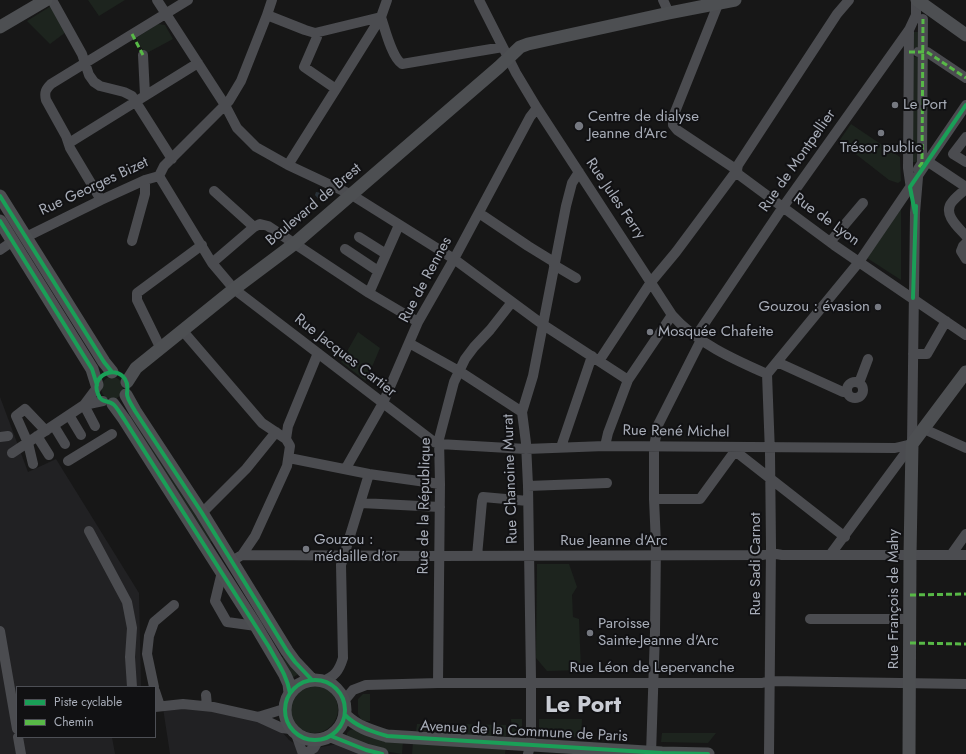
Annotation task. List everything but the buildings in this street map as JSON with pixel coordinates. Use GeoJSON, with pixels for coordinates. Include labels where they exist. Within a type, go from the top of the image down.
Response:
{"type":"FeatureCollection","features":[{"type":"Feature","properties":{"kind":"main road"},"geometry":{"type":"LineString","coordinates":[[1,27],[46,0]]}},
{"type":"Feature","properties":{"kind":"main road","name":"Boulevard de Brest"},"geometry":{"type":"LineString","coordinates":[[118,377],[135,370],[182,330],[294,244],[499,67],[506,52],[528,44],[719,2],[735,0]]}},
{"type":"Feature","properties":{"kind":"main road"},"geometry":{"type":"LineString","coordinates":[[917,0],[966,35]]}},
{"type":"Feature","properties":{"kind":"main road"},"geometry":{"type":"LineString","coordinates":[[0,196],[19,239],[92,369],[102,395],[130,415],[237,558],[295,662],[318,680],[332,685],[339,692],[344,701],[345,716],[342,724],[338,731],[331,736],[318,741],[302,738],[293,731],[287,723],[284,709],[290,693],[296,686],[304,682],[318,680]]}},
{"type":"Feature","properties":{"kind":"main road"},"geometry":{"type":"LineString","coordinates":[[0,221],[19,239],[118,377],[130,415],[222,572],[269,647],[285,675],[289,684],[290,693]]}},
{"type":"Feature","properties":{"kind":"main road"},"geometry":{"type":"LineString","coordinates":[[102,395],[98,381],[104,374],[118,377]]}},
{"type":"Feature","properties":{"kind":"main road"},"geometry":{"type":"LineString","coordinates":[[912,444],[965,376]]}},
{"type":"Feature","properties":{"kind":"main road"},"geometry":{"type":"LineString","coordinates":[[102,395],[121,401],[118,377]]}},
{"type":"Feature","properties":{"kind":"main road","name":"Rue François de Mahy"},"geometry":{"type":"LineString","coordinates":[[909,754],[912,444]]}},
{"type":"Feature","properties":{"kind":"main road","name":"Avenue de la Commune de Paris"},"geometry":{"type":"LineString","coordinates":[[345,716],[350,721],[364,729],[387,736],[529,749],[708,754]]}},
{"type":"Feature","properties":{"kind":"main road"},"geometry":{"type":"LineString","coordinates":[[331,736],[366,750],[382,754]]}},
{"type":"Feature","properties":{"kind":"street"},"geometry":{"type":"LineString","coordinates":[[52,0],[82,54],[89,75],[96,84],[140,98]]}},
{"type":"Feature","properties":{"kind":"street"},"geometry":{"type":"LineString","coordinates":[[157,0],[225,105],[237,128],[256,147],[288,165],[352,195],[399,224],[454,259],[542,324],[628,380]]}},
{"type":"Feature","properties":{"kind":"street"},"geometry":{"type":"LineString","coordinates":[[101,200],[70,148],[69,143],[46,100],[46,90],[51,84],[188,0]]}},
{"type":"Feature","properties":{"kind":"street","name":"Rue Georges Bizet"},"geometry":{"type":"LineString","coordinates":[[0,250],[19,239],[101,200],[145,180],[159,176],[164,166],[229,101],[241,80],[272,0]]}},
{"type":"Feature","properties":{"kind":"street"},"geometry":{"type":"LineString","coordinates":[[288,165],[381,17],[388,0]]}},
{"type":"Feature","properties":{"kind":"street","name":"Rue Jules Ferry"},"geometry":{"type":"LineString","coordinates":[[479,0],[516,73],[537,108],[672,315],[684,328],[698,338],[767,374]]}},
{"type":"Feature","properties":{"kind":"street"},"geometry":{"type":"LineString","coordinates":[[663,0],[669,13]]}},
{"type":"Feature","properties":{"kind":"street"},"geometry":{"type":"LineString","coordinates":[[837,0],[839,11]]}},
{"type":"Feature","properties":{"kind":"street"},"geometry":{"type":"LineString","coordinates":[[561,447],[595,358],[737,170],[738,166],[839,11],[849,0]]}},
{"type":"Feature","properties":{"kind":"street","name":"Rue de Montpellier"},"geometry":{"type":"LineString","coordinates":[[651,753],[654,683],[656,555],[654,447],[658,425],[698,338],[783,207],[909,30],[916,15],[917,0]]}},
{"type":"Feature","properties":{"kind":"street","name":"Rue de Lyon"},"geometry":{"type":"LineString","coordinates":[[719,2],[675,111],[673,125],[681,134],[737,170],[738,174],[830,242],[966,335]]}},
{"type":"Feature","properties":{"kind":"street"},"geometry":{"type":"LineString","coordinates":[[267,15],[305,30],[315,32],[381,17]]}},
{"type":"Feature","properties":{"kind":"street"},"geometry":{"type":"LineString","coordinates":[[381,17],[393,52],[397,60],[402,64],[506,52]]}},
{"type":"Feature","properties":{"kind":"street"},"geometry":{"type":"LineString","coordinates":[[767,374],[859,262],[910,188],[919,171],[922,163],[923,19]]}},
{"type":"Feature","properties":{"kind":"street"},"geometry":{"type":"LineString","coordinates":[[909,30],[908,168],[915,213]]}},
{"type":"Feature","properties":{"kind":"street"},"geometry":{"type":"LineString","coordinates":[[315,32],[317,37],[304,67],[336,89]]}},
{"type":"Feature","properties":{"kind":"street"},"geometry":{"type":"LineString","coordinates":[[909,52],[927,52],[966,78]]}},
{"type":"Feature","properties":{"kind":"street"},"geometry":{"type":"LineString","coordinates":[[143,55],[140,98],[172,158]]}},
{"type":"Feature","properties":{"kind":"street"},"geometry":{"type":"LineString","coordinates":[[69,143],[198,63]]}},
{"type":"Feature","properties":{"kind":"street","name":"Rue de Rennes"},"geometry":{"type":"LineString","coordinates":[[346,468],[383,403],[418,322],[454,259],[530,117],[537,108]]}},
{"type":"Feature","properties":{"kind":"street"},"geometry":{"type":"LineString","coordinates":[[830,555],[912,444],[915,213],[919,171],[965,109]]}},
{"type":"Feature","properties":{"kind":"street"},"geometry":{"type":"LineString","coordinates":[[965,159],[953,154],[966,137]]}},
{"type":"Feature","properties":{"kind":"street"},"geometry":{"type":"LineString","coordinates":[[927,161],[966,188],[951,203],[950,210],[951,219],[966,236]]}},
{"type":"Feature","properties":{"kind":"street","name":"Rue Chanoine Murat"},"geometry":{"type":"LineString","coordinates":[[529,749],[531,683],[528,486],[522,412],[533,376],[554,263],[570,188],[579,172]]}},
{"type":"Feature","properties":{"kind":"street","name":"Rue Jacques Cartier"},"geometry":{"type":"LineString","coordinates":[[159,176],[212,263],[234,289],[434,442],[439,444]]}},
{"type":"Feature","properties":{"kind":"street"},"geometry":{"type":"LineString","coordinates":[[132,242],[145,194],[145,180]]}},
{"type":"Feature","properties":{"kind":"street"},"geometry":{"type":"LineString","coordinates":[[214,191],[254,227]]}},
{"type":"Feature","properties":{"kind":"street"},"geometry":{"type":"LineString","coordinates":[[830,242],[863,203]]}},
{"type":"Feature","properties":{"kind":"street"},"geometry":{"type":"LineString","coordinates":[[478,213],[576,278]]}},
{"type":"Feature","properties":{"kind":"street"},"geometry":{"type":"LineString","coordinates":[[212,263],[254,227],[260,224],[268,226],[369,293],[418,322]]}},
{"type":"Feature","properties":{"kind":"street"},"geometry":{"type":"LineString","coordinates":[[369,293],[399,224]]}},
{"type":"Feature","properties":{"kind":"street"},"geometry":{"type":"LineString","coordinates":[[359,237],[386,254]]}},
{"type":"Feature","properties":{"kind":"street"},"geometry":{"type":"LineString","coordinates":[[966,243],[961,252],[966,259]]}},
{"type":"Feature","properties":{"kind":"street"},"geometry":{"type":"LineString","coordinates":[[160,348],[137,300],[137,293],[202,245]]}},
{"type":"Feature","properties":{"kind":"street"},"geometry":{"type":"LineString","coordinates":[[345,249],[378,271]]}},
{"type":"Feature","properties":{"kind":"street","name":"Rue de la République"},"geometry":{"type":"LineString","coordinates":[[438,683],[440,556],[439,439],[454,382],[465,359],[512,302]]}},
{"type":"Feature","properties":{"kind":"street"},"geometry":{"type":"LineString","coordinates":[[605,446],[608,433],[628,380],[672,315]]}},
{"type":"Feature","properties":{"kind":"street"},"geometry":{"type":"LineString","coordinates":[[913,354],[927,354],[946,321]]}},
{"type":"Feature","properties":{"kind":"street"},"geometry":{"type":"LineString","coordinates":[[182,330],[262,423],[286,439],[290,446],[287,466],[255,536],[237,558]]}},
{"type":"Feature","properties":{"kind":"street"},"geometry":{"type":"LineString","coordinates":[[409,343],[459,371],[522,412]]}},
{"type":"Feature","properties":{"kind":"street"},"geometry":{"type":"LineString","coordinates":[[286,439],[288,426],[318,353]]}},
{"type":"Feature","properties":{"kind":"street"},"geometry":{"type":"LineString","coordinates":[[776,362],[843,392],[847,392],[851,383],[859,383],[868,359]]}},
{"type":"Feature","properties":{"kind":"street","name":"Rue Sadi Carnot"},"geometry":{"type":"LineString","coordinates":[[767,374],[771,479],[769,754]]}},
{"type":"Feature","properties":{"kind":"street"},"geometry":{"type":"LineString","coordinates":[[12,453],[84,405],[102,395]]}},
{"type":"Feature","properties":{"kind":"street"},"geometry":{"type":"LineString","coordinates":[[84,405],[95,426]]}},
{"type":"Feature","properties":{"kind":"street"},"geometry":{"type":"LineString","coordinates":[[34,464],[28,443],[16,416],[25,409],[46,431],[65,444]]}},
{"type":"Feature","properties":{"kind":"street"},"geometry":{"type":"LineString","coordinates":[[69,415],[81,434]]}},
{"type":"Feature","properties":{"kind":"street"},"geometry":{"type":"LineString","coordinates":[[924,429],[966,448]]}},
{"type":"Feature","properties":{"kind":"street"},"geometry":{"type":"LineString","coordinates":[[46,431],[49,454]]}},
{"type":"Feature","properties":{"kind":"street"},"geometry":{"type":"LineString","coordinates":[[202,513],[246,469],[276,432]]}},
{"type":"Feature","properties":{"kind":"street"},"geometry":{"type":"LineString","coordinates":[[68,461],[112,434]]}},
{"type":"Feature","properties":{"kind":"street","name":"Rue René Michel"},"geometry":{"type":"LineString","coordinates":[[439,444],[526,449],[605,446],[733,449],[895,448],[912,444]]}},
{"type":"Feature","properties":{"kind":"street"},"geometry":{"type":"LineString","coordinates":[[654,499],[700,499],[733,449],[845,536]]}},
{"type":"Feature","properties":{"kind":"street"},"geometry":{"type":"LineString","coordinates":[[289,458],[346,468],[369,474],[440,484]]}},
{"type":"Feature","properties":{"kind":"street"},"geometry":{"type":"LineString","coordinates":[[318,680],[331,678],[340,669],[343,658],[341,565],[369,474]]}},
{"type":"Feature","properties":{"kind":"street"},"geometry":{"type":"LineString","coordinates":[[528,486],[607,483]]}},
{"type":"Feature","properties":{"kind":"street"},"geometry":{"type":"LineString","coordinates":[[477,556],[483,497],[528,501]]}},
{"type":"Feature","properties":{"kind":"street"},"geometry":{"type":"LineString","coordinates":[[360,503],[440,507]]}},
{"type":"Feature","properties":{"kind":"street"},"geometry":{"type":"LineString","coordinates":[[89,531],[127,602],[132,628],[130,657],[132,686]]}},
{"type":"Feature","properties":{"kind":"street"},"geometry":{"type":"LineString","coordinates":[[951,555],[966,534]]}},
{"type":"Feature","properties":{"kind":"street"},"geometry":{"type":"LineString","coordinates":[[255,536],[256,551],[262,556]]}},
{"type":"Feature","properties":{"kind":"street","name":"Rue Jeanne d'Arc"},"geometry":{"type":"LineString","coordinates":[[237,558],[262,556],[763,555],[771,553],[782,555],[966,555]]}},
{"type":"Feature","properties":{"kind":"street"},"geometry":{"type":"LineString","coordinates":[[222,572],[215,601],[227,622],[256,626]]}},
{"type":"Feature","properties":{"kind":"street"},"geometry":{"type":"LineString","coordinates":[[154,686],[147,654],[149,636],[154,622],[174,605]]}},
{"type":"Feature","properties":{"kind":"street"},"geometry":{"type":"LineString","coordinates":[[810,619],[910,619]]}},
{"type":"Feature","properties":{"kind":"street"},"geometry":{"type":"LineString","coordinates":[[0,631],[16,723]]}},
{"type":"Feature","properties":{"kind":"street","name":"Rue Léon de Lepervanche"},"geometry":{"type":"LineString","coordinates":[[344,701],[353,690],[366,685],[438,683],[762,683],[770,681],[966,684]]}},
{"type":"Feature","properties":{"kind":"street"},"geometry":{"type":"LineString","coordinates":[[206,695],[207,706]]}},
{"type":"Feature","properties":{"kind":"street"},"geometry":{"type":"LineString","coordinates":[[157,706],[183,704],[207,706],[258,717],[282,728],[293,731],[304,754],[314,748],[318,741]]}},
{"type":"Feature","properties":{"kind":"street"},"geometry":{"type":"LineString","coordinates":[[258,717],[284,709]]}},
{"type":"Feature","properties":{"kind":"street"},"geometry":{"type":"LineString","coordinates":[[18,738],[21,754]]}},
{"type":"Feature","properties":{"kind":"shaded area"},"geometry":{"type":"Polygon","coordinates":[[[88,0],[125,0],[99,16],[88,0]]]}},
{"type":"Feature","properties":{"kind":"shaded area"},"geometry":{"type":"Polygon","coordinates":[[[51,6],[66,32],[50,44],[27,21],[51,6]]]}},
{"type":"Feature","properties":{"kind":"shaded area"},"geometry":{"type":"Polygon","coordinates":[[[158,24],[165,25],[173,39],[145,54],[136,38],[158,24]]]}},
{"type":"Feature","properties":{"kind":"shaded area"},"geometry":{"type":"Polygon","coordinates":[[[914,32],[921,32],[921,48],[914,48],[914,32]]]}},
{"type":"Feature","properties":{"kind":"shaded area"},"geometry":{"type":"Polygon","coordinates":[[[912,57],[920,57],[920,162],[911,162],[912,57]]]}},
{"type":"Feature","properties":{"kind":"shaded area"},"geometry":{"type":"Polygon","coordinates":[[[851,124],[900,157],[901,181],[898,183],[889,180],[839,141],[851,124]]]}},
{"type":"Feature","properties":{"kind":"shaded area"},"geometry":{"type":"Polygon","coordinates":[[[316,192],[322,195],[325,200],[320,201],[315,195],[316,192]]]}},
{"type":"Feature","properties":{"kind":"shaded area"},"geometry":{"type":"Polygon","coordinates":[[[901,208],[901,280],[867,258],[901,208]]]}},
{"type":"Feature","properties":{"kind":"shaded area"},"geometry":{"type":"Polygon","coordinates":[[[358,332],[380,348],[366,381],[341,362],[358,332]]]}},
{"type":"Feature","properties":{"kind":"shaded area"},"geometry":{"type":"Polygon","coordinates":[[[112,377],[120,380],[123,388],[120,396],[112,399],[104,396],[101,388],[104,380],[112,377]]]}},
{"type":"Feature","properties":{"kind":"shaded area"},"geometry":{"type":"Polygon","coordinates":[[[0,397],[28,472],[56,459],[139,593],[141,686],[16,686],[16,738],[112,738],[115,754],[0,754],[0,397]]]}},
{"type":"Feature","properties":{"kind":"shaded area"},"geometry":{"type":"Polygon","coordinates":[[[134,414],[214,540],[207,544],[127,418],[134,414]]]}},
{"type":"Feature","properties":{"kind":"shaded area"},"geometry":{"type":"Polygon","coordinates":[[[537,564],[569,564],[577,587],[572,595],[573,617],[579,619],[581,670],[547,671],[536,658],[537,564]]]}},
{"type":"Feature","properties":{"kind":"shaded area"},"geometry":{"type":"Polygon","coordinates":[[[286,655],[298,674],[291,679],[279,659],[286,655]]]}},
{"type":"Feature","properties":{"kind":"shaded area"},"geometry":{"type":"Polygon","coordinates":[[[309,685],[319,685],[328,689],[334,695],[337,700],[337,718],[328,729],[319,733],[309,733],[300,729],[294,723],[290,714],[290,704],[294,695],[300,689],[309,685]]]}},
{"type":"Feature","properties":{"kind":"shaded area"},"geometry":{"type":"Polygon","coordinates":[[[363,694],[370,694],[370,721],[362,721],[358,714],[358,699],[363,694]]]}},
{"type":"Feature","properties":{"kind":"shaded area"},"geometry":{"type":"Polygon","coordinates":[[[202,707],[268,722],[283,733],[289,740],[308,752],[321,747],[338,744],[365,754],[170,754],[163,708],[202,707]]]}},
{"type":"Feature","properties":{"kind":"shaded area"},"geometry":{"type":"Polygon","coordinates":[[[511,719],[522,719],[522,736],[512,736],[511,719]]]}},
{"type":"Feature","properties":{"kind":"shaded area"},"geometry":{"type":"Polygon","coordinates":[[[539,719],[582,719],[581,737],[539,736],[539,719]]]}},
{"type":"Feature","properties":{"kind":"shaded area"},"geometry":{"type":"Polygon","coordinates":[[[417,724],[457,724],[457,732],[416,731],[417,724]]]}},
{"type":"Feature","properties":{"kind":"shaded area"},"geometry":{"type":"Polygon","coordinates":[[[463,724],[506,725],[506,736],[463,735],[463,724]]]}},
{"type":"Feature","properties":{"kind":"shaded area"},"geometry":{"type":"Polygon","coordinates":[[[355,729],[403,741],[402,754],[372,749],[347,737],[347,733],[350,730],[355,729]]]}},
{"type":"Feature","properties":{"kind":"shaded area"},"geometry":{"type":"Polygon","coordinates":[[[662,733],[716,733],[708,743],[661,742],[662,733]]]}},
{"type":"Feature","properties":{"kind":"shaded area"},"geometry":{"type":"Polygon","coordinates":[[[413,742],[506,747],[505,754],[412,754],[413,742]]]}},
{"type":"Feature","properties":{"kind":"marked path"},"geometry":{"type":"LineString","coordinates":[[919,167],[922,163],[923,19]]}},
{"type":"Feature","properties":{"kind":"marked path"},"geometry":{"type":"LineString","coordinates":[[132,34],[143,55]]}},
{"type":"Feature","properties":{"kind":"marked path"},"geometry":{"type":"LineString","coordinates":[[909,52],[927,52],[966,78]]}},
{"type":"Feature","properties":{"kind":"marked path"},"geometry":{"type":"LineString","coordinates":[[910,595],[966,594]]}},
{"type":"Feature","properties":{"kind":"marked path"},"geometry":{"type":"LineString","coordinates":[[910,643],[966,644]]}},
{"type":"Feature","properties":{"kind":"cycle path"},"geometry":{"type":"LineString","coordinates":[[915,213],[910,187],[966,105]]}},
{"type":"Feature","properties":{"kind":"cycle path"},"geometry":{"type":"LineString","coordinates":[[0,196],[104,362],[112,372]]}},
{"type":"Feature","properties":{"kind":"cycle path"},"geometry":{"type":"LineString","coordinates":[[913,298],[916,206]]}},
{"type":"Feature","properties":{"kind":"cycle path"},"geometry":{"type":"LineString","coordinates":[[0,221],[92,369],[97,385]]}},
{"type":"Feature","properties":{"kind":"cycle path"},"geometry":{"type":"LineString","coordinates":[[290,693],[284,674],[269,647],[124,419],[113,404],[102,400],[99,397],[96,388],[97,382],[100,377],[105,374],[115,372],[125,379],[127,385],[127,396],[135,411],[202,513],[287,651],[312,680]]}},
{"type":"Feature","properties":{"kind":"cycle path"},"geometry":{"type":"LineString","coordinates":[[309,680],[321,680],[337,688],[343,698],[345,710],[343,722],[337,732],[321,740],[309,740],[293,732],[285,716],[285,704],[293,688],[309,680]]}},
{"type":"Feature","properties":{"kind":"cycle path"},"geometry":{"type":"LineString","coordinates":[[345,715],[359,726],[387,736],[662,753],[708,754]]}},
{"type":"Feature","properties":{"kind":"cycle path"},"geometry":{"type":"LineString","coordinates":[[331,736],[366,750],[382,754]]}},
{"type":"Feature","properties":{"kind":"place","name":"Le Port"},"geometry":{"type":"Point","coordinates":[895,105]}},
{"type":"Feature","properties":{"kind":"place","name":"Centre de dialyse Jeanne d'Arc"},"geometry":{"type":"Point","coordinates":[579,126]}},
{"type":"Feature","properties":{"kind":"place","name":"Trésor public"},"geometry":{"type":"Point","coordinates":[881,133]}},
{"type":"Feature","properties":{"kind":"place","name":"Gouzou : évasion"},"geometry":{"type":"Point","coordinates":[878,307]}},
{"type":"Feature","properties":{"kind":"place","name":"Mosquée Chafeite"},"geometry":{"type":"Point","coordinates":[650,332]}},
{"type":"Feature","properties":{"kind":"place","name":"Gouzou : médaille d'or"},"geometry":{"type":"Point","coordinates":[306,549]}},
{"type":"Feature","properties":{"kind":"place","name":"Paroisse Sainte-Jeanne d'Arc"},"geometry":{"type":"Point","coordinates":[590,633]}},
{"type":"Feature","properties":{"kind":"district","name":"Le Port"},"geometry":{"type":"Point","coordinates":[583,706]}}]}
